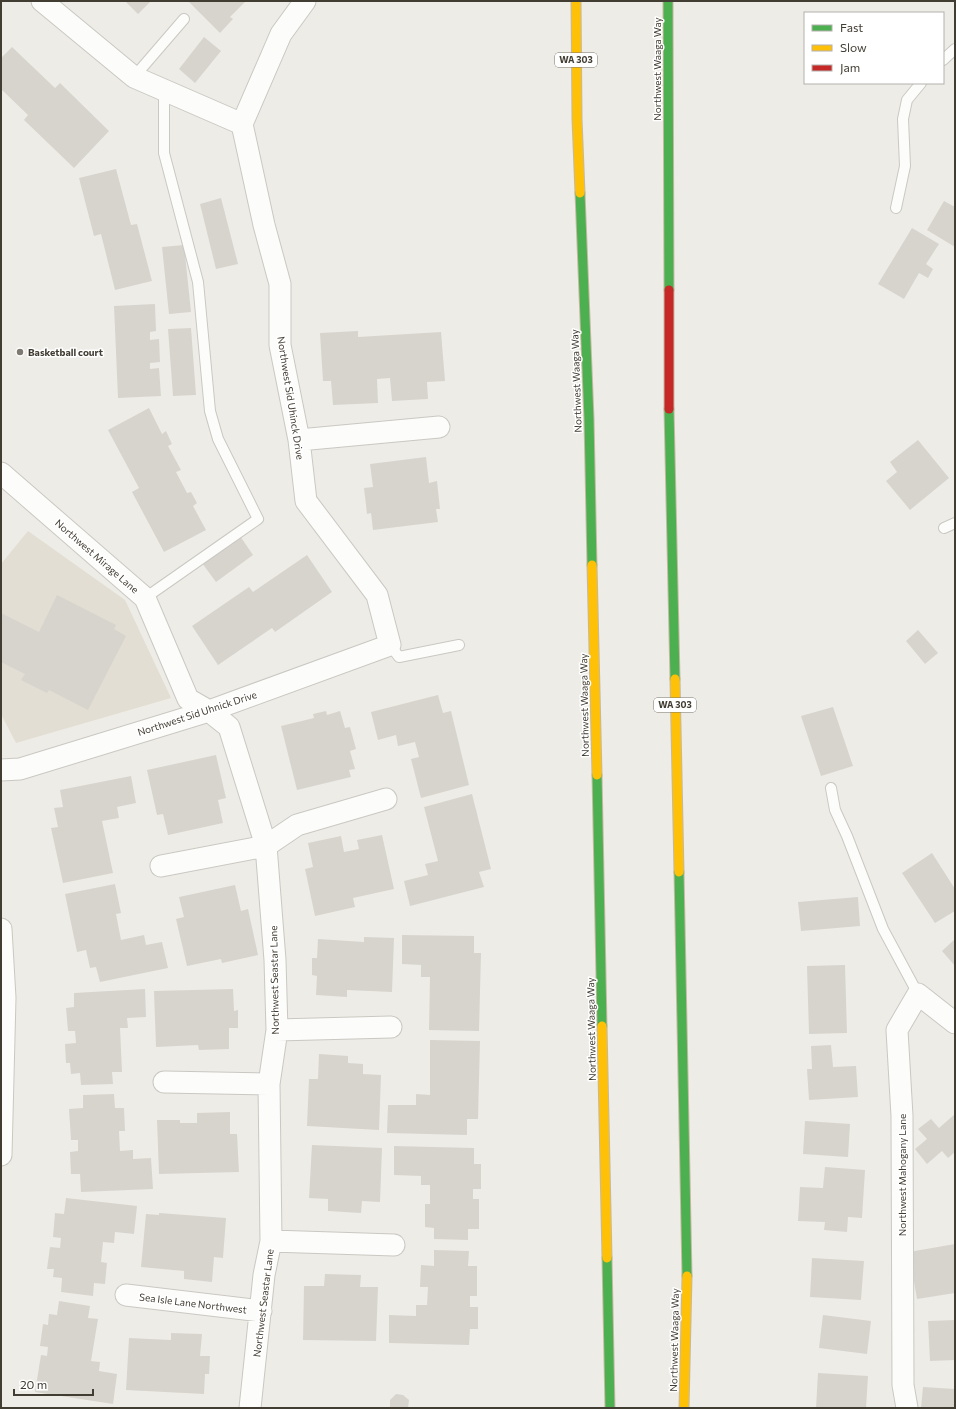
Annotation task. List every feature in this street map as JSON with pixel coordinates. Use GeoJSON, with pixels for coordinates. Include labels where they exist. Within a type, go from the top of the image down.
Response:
{"type":"FeatureCollection","features":[{"type":"Feature","properties":{"kind":"highway","name":"Northwest Waaga Way"},"geometry":{"type":"LineString","coordinates":[[576,1],[577,119],[589,419],[610,1408]]}},
{"type":"Feature","properties":{"kind":"highway","name":"Northwest Waaga Way"},"geometry":{"type":"LineString","coordinates":[[668,1],[669,426],[686,1256],[684,1408]]}},
{"type":"Feature","properties":{"kind":"highway"},"geometry":{"type":"LineString","coordinates":[[567,32],[577,119]]}},
{"type":"Feature","properties":{"kind":"street"},"geometry":{"type":"LineString","coordinates":[[42,1],[134,77],[242,124],[281,34],[306,1]]}},
{"type":"Feature","properties":{"kind":"street","name":"Northwest Sid Uhinck Drive"},"geometry":{"type":"LineString","coordinates":[[242,124],[264,225],[280,284],[280,345],[300,440],[306,501],[377,595],[390,645]]}},
{"type":"Feature","properties":{"kind":"street"},"geometry":{"type":"LineString","coordinates":[[300,440],[438,427]]}},
{"type":"Feature","properties":{"kind":"street","name":"Northwest Mirage Lane"},"geometry":{"type":"LineString","coordinates":[[1,473],[146,598],[188,700],[209,711]]}},
{"type":"Feature","properties":{"kind":"street","name":"Northwest Sid Uhnick Drive"},"geometry":{"type":"LineString","coordinates":[[1,770],[20,769],[209,711],[390,645]]}},
{"type":"Feature","properties":{"kind":"street","name":"Northwest Seastar Lane"},"geometry":{"type":"LineString","coordinates":[[209,711],[229,727],[266,846],[276,960],[276,1030],[269,1084],[271,1241],[264,1275],[250,1408]]}},
{"type":"Feature","properties":{"kind":"street"},"geometry":{"type":"LineString","coordinates":[[161,866],[266,846],[297,825],[386,799]]}},
{"type":"Feature","properties":{"kind":"street"},"geometry":{"type":"LineString","coordinates":[[1,929],[5,998],[1,1155]]}},
{"type":"Feature","properties":{"kind":"street"},"geometry":{"type":"LineString","coordinates":[[918,994],[955,1023]]}},
{"type":"Feature","properties":{"kind":"street","name":"Northwest Mahogany Lane"},"geometry":{"type":"LineString","coordinates":[[907,1408],[903,1385],[902,1116],[897,1030],[918,994]]}},
{"type":"Feature","properties":{"kind":"street"},"geometry":{"type":"LineString","coordinates":[[276,1030],[391,1027]]}},
{"type":"Feature","properties":{"kind":"street"},"geometry":{"type":"LineString","coordinates":[[164,1082],[269,1084]]}},
{"type":"Feature","properties":{"kind":"street"},"geometry":{"type":"LineString","coordinates":[[271,1241],[394,1245]]}},
{"type":"Feature","properties":{"kind":"street","name":"Sea Isle Lane Northwest"},"geometry":{"type":"LineString","coordinates":[[126,1295],[261,1311]]}},
{"type":"Feature","properties":{"kind":"lane"},"geometry":{"type":"LineString","coordinates":[[134,77],[184,19]]}},
{"type":"Feature","properties":{"kind":"lane"},"geometry":{"type":"LineString","coordinates":[[944,59],[955,49]]}},
{"type":"Feature","properties":{"kind":"lane"},"geometry":{"type":"LineString","coordinates":[[896,208],[905,166],[904,119],[907,100],[920,84]]}},
{"type":"Feature","properties":{"kind":"lane"},"geometry":{"type":"LineString","coordinates":[[146,598],[258,519],[218,439],[210,411],[198,282],[164,153],[164,91]]}},
{"type":"Feature","properties":{"kind":"lane"},"geometry":{"type":"LineString","coordinates":[[944,528],[955,523]]}},
{"type":"Feature","properties":{"kind":"lane"},"geometry":{"type":"LineString","coordinates":[[390,645],[399,656],[459,645]]}},
{"type":"Feature","properties":{"kind":"lane"},"geometry":{"type":"LineString","coordinates":[[831,788],[835,810],[847,836],[883,929],[918,994]]}},
{"type":"Feature","properties":{"kind":"shaded area"},"geometry":{"type":"Polygon","coordinates":[[[28,531],[125,600],[171,698],[16,743],[1,714],[1,564],[28,531]]]}},
{"type":"Feature","properties":{"kind":"building"},"geometry":{"type":"Polygon","coordinates":[[[125,1],[151,1],[138,14],[125,1]]]}},
{"type":"Feature","properties":{"kind":"building"},"geometry":{"type":"Polygon","coordinates":[[[188,1],[246,1],[230,17],[233,19],[220,33],[188,1]]]}},
{"type":"Feature","properties":{"kind":"building"},"geometry":{"type":"Polygon","coordinates":[[[204,37],[221,51],[195,83],[179,69],[204,37]]]}},
{"type":"Feature","properties":{"kind":"building"},"geometry":{"type":"Polygon","coordinates":[[[12,47],[55,88],[60,83],[109,131],[74,168],[24,120],[28,115],[1,89],[1,58],[12,47]]]}},
{"type":"Feature","properties":{"kind":"building"},"geometry":{"type":"Polygon","coordinates":[[[116,169],[131,225],[137,224],[152,281],[115,290],[101,234],[94,236],[79,178],[116,169]]]}},
{"type":"Feature","properties":{"kind":"building"},"geometry":{"type":"Polygon","coordinates":[[[221,198],[238,264],[216,269],[200,204],[221,198]]]}},
{"type":"Feature","properties":{"kind":"building"},"geometry":{"type":"Polygon","coordinates":[[[944,201],[955,207],[955,247],[927,230],[944,201]]]}},
{"type":"Feature","properties":{"kind":"building"},"geometry":{"type":"Polygon","coordinates":[[[912,228],[939,244],[926,264],[933,269],[928,278],[919,273],[904,299],[878,284],[912,228]]]}},
{"type":"Feature","properties":{"kind":"building"},"geometry":{"type":"Polygon","coordinates":[[[184,245],[191,312],[169,314],[162,247],[184,245]]]}},
{"type":"Feature","properties":{"kind":"building"},"geometry":{"type":"Polygon","coordinates":[[[155,304],[156,331],[150,332],[150,340],[159,339],[160,362],[150,363],[150,369],[159,368],[161,396],[118,398],[114,306],[155,304]]]}},
{"type":"Feature","properties":{"kind":"building"},"geometry":{"type":"Polygon","coordinates":[[[191,328],[196,395],[173,396],[168,329],[191,328]]]}},
{"type":"Feature","properties":{"kind":"building"},"geometry":{"type":"Polygon","coordinates":[[[358,331],[358,337],[441,332],[445,381],[427,382],[428,399],[392,401],[390,378],[377,379],[378,403],[333,405],[331,381],[323,381],[320,333],[358,331]]]}},
{"type":"Feature","properties":{"kind":"building"},"geometry":{"type":"Polygon","coordinates":[[[149,408],[162,434],[166,431],[172,444],[168,446],[181,470],[176,472],[187,493],[191,492],[197,503],[193,506],[206,530],[164,552],[132,492],[139,488],[108,430],[149,408]]]}},
{"type":"Feature","properties":{"kind":"building"},"geometry":{"type":"Polygon","coordinates":[[[918,440],[949,478],[910,510],[886,481],[897,472],[890,462],[918,440]]]}},
{"type":"Feature","properties":{"kind":"building"},"geometry":{"type":"Polygon","coordinates":[[[426,457],[429,483],[437,481],[440,509],[436,509],[438,522],[373,530],[371,513],[367,514],[364,488],[373,487],[370,464],[426,457]]]}},
{"type":"Feature","properties":{"kind":"building"},"geometry":{"type":"Polygon","coordinates":[[[240,536],[253,555],[216,582],[202,563],[240,536]]]}},
{"type":"Feature","properties":{"kind":"building"},"geometry":{"type":"Polygon","coordinates":[[[307,555],[332,592],[275,632],[272,628],[218,665],[192,626],[249,587],[253,592],[307,555]]]}},
{"type":"Feature","properties":{"kind":"building"},"geometry":{"type":"Polygon","coordinates":[[[57,595],[116,625],[114,629],[126,636],[88,710],[49,690],[47,693],[21,680],[25,674],[1,662],[1,613],[39,632],[57,595]]]}},
{"type":"Feature","properties":{"kind":"building"},"geometry":{"type":"Polygon","coordinates":[[[918,630],[938,653],[925,664],[906,641],[918,630]]]}},
{"type":"Feature","properties":{"kind":"building"},"geometry":{"type":"Polygon","coordinates":[[[438,695],[443,713],[451,711],[469,785],[421,798],[411,759],[419,757],[415,742],[398,746],[396,735],[378,740],[371,712],[438,695]]]}},
{"type":"Feature","properties":{"kind":"building"},"geometry":{"type":"Polygon","coordinates":[[[833,707],[853,766],[821,776],[801,716],[833,707]]]}},
{"type":"Feature","properties":{"kind":"building"},"geometry":{"type":"Polygon","coordinates":[[[326,711],[327,715],[340,711],[345,728],[350,727],[356,749],[350,751],[355,769],[349,770],[351,777],[297,790],[281,726],[314,718],[313,714],[326,711]]]}},
{"type":"Feature","properties":{"kind":"building"},"geometry":{"type":"Polygon","coordinates":[[[216,755],[226,798],[218,800],[223,823],[168,835],[163,814],[157,815],[147,770],[216,755]]]}},
{"type":"Feature","properties":{"kind":"building"},"geometry":{"type":"Polygon","coordinates":[[[131,776],[136,803],[117,807],[119,818],[102,821],[113,873],[63,883],[51,828],[58,827],[54,808],[63,807],[60,790],[131,776]]]}},
{"type":"Feature","properties":{"kind":"building"},"geometry":{"type":"Polygon","coordinates":[[[472,794],[491,869],[479,872],[484,887],[410,906],[404,881],[428,875],[425,864],[438,861],[424,807],[472,794]]]}},
{"type":"Feature","properties":{"kind":"building"},"geometry":{"type":"Polygon","coordinates":[[[382,835],[394,889],[353,898],[355,907],[315,916],[305,869],[313,867],[308,843],[341,836],[344,852],[359,849],[357,840],[382,835]]]}},
{"type":"Feature","properties":{"kind":"building"},"geometry":{"type":"Polygon","coordinates":[[[932,853],[955,889],[955,911],[935,923],[902,873],[932,853]]]}},
{"type":"Feature","properties":{"kind":"building"},"geometry":{"type":"Polygon","coordinates":[[[115,884],[121,913],[116,914],[121,940],[144,935],[146,945],[162,942],[168,968],[100,982],[96,967],[90,968],[86,950],[77,952],[65,894],[115,884]]]}},
{"type":"Feature","properties":{"kind":"building"},"geometry":{"type":"Polygon","coordinates":[[[235,885],[241,911],[248,909],[258,955],[222,963],[221,959],[187,966],[176,919],[184,917],[179,897],[235,885]]]}},
{"type":"Feature","properties":{"kind":"building"},"geometry":{"type":"Polygon","coordinates":[[[858,897],[860,926],[801,931],[798,902],[858,897]]]}},
{"type":"Feature","properties":{"kind":"building"},"geometry":{"type":"Polygon","coordinates":[[[402,935],[474,936],[474,953],[481,953],[479,1031],[429,1030],[430,977],[421,977],[421,965],[402,964],[402,935]]]}},
{"type":"Feature","properties":{"kind":"building"},"geometry":{"type":"Polygon","coordinates":[[[364,937],[394,938],[392,992],[347,990],[347,997],[316,995],[317,976],[312,975],[312,958],[317,958],[318,939],[364,942],[364,937]]]}},
{"type":"Feature","properties":{"kind":"building"},"geometry":{"type":"Polygon","coordinates":[[[955,939],[955,966],[942,951],[955,939]]]}},
{"type":"Feature","properties":{"kind":"building"},"geometry":{"type":"Polygon","coordinates":[[[845,965],[847,1033],[809,1034],[807,966],[845,965]]]}},
{"type":"Feature","properties":{"kind":"building"},"geometry":{"type":"Polygon","coordinates":[[[145,989],[146,1017],[127,1018],[128,1028],[120,1028],[122,1072],[112,1072],[113,1084],[81,1085],[80,1073],[71,1074],[70,1063],[66,1063],[65,1044],[76,1043],[75,1031],[68,1031],[66,1008],[74,1007],[74,993],[145,989]]]}},
{"type":"Feature","properties":{"kind":"building"},"geometry":{"type":"Polygon","coordinates":[[[233,989],[234,1011],[238,1010],[238,1028],[229,1028],[229,1049],[199,1050],[198,1045],[156,1047],[154,991],[233,989]]]}},
{"type":"Feature","properties":{"kind":"building"},"geometry":{"type":"Polygon","coordinates":[[[430,1040],[480,1041],[478,1119],[467,1119],[467,1135],[387,1133],[388,1105],[416,1105],[416,1094],[430,1095],[430,1040]]]}},
{"type":"Feature","properties":{"kind":"building"},"geometry":{"type":"Polygon","coordinates":[[[831,1045],[833,1067],[856,1066],[858,1097],[809,1100],[807,1069],[812,1069],[811,1046],[831,1045]]]}},
{"type":"Feature","properties":{"kind":"building"},"geometry":{"type":"Polygon","coordinates":[[[319,1054],[348,1056],[348,1063],[363,1064],[363,1074],[381,1075],[379,1130],[307,1126],[309,1079],[318,1079],[319,1054]]]}},
{"type":"Feature","properties":{"kind":"building"},"geometry":{"type":"Polygon","coordinates":[[[114,1094],[115,1108],[124,1108],[125,1131],[119,1131],[120,1151],[133,1150],[133,1159],[151,1158],[153,1189],[81,1192],[80,1174],[71,1174],[70,1152],[78,1151],[78,1140],[71,1140],[69,1109],[83,1108],[83,1095],[114,1094]]]}},
{"type":"Feature","properties":{"kind":"building"},"geometry":{"type":"Polygon","coordinates":[[[230,1112],[230,1134],[237,1134],[239,1172],[159,1174],[157,1120],[180,1120],[180,1123],[197,1123],[197,1113],[230,1112]]]}},
{"type":"Feature","properties":{"kind":"building"},"geometry":{"type":"Polygon","coordinates":[[[955,1114],[955,1152],[948,1158],[942,1151],[927,1164],[915,1149],[927,1139],[918,1129],[931,1119],[939,1128],[955,1114]]]}},
{"type":"Feature","properties":{"kind":"building"},"geometry":{"type":"Polygon","coordinates":[[[805,1121],[850,1124],[848,1157],[803,1154],[805,1121]]]}},
{"type":"Feature","properties":{"kind":"building"},"geometry":{"type":"Polygon","coordinates":[[[312,1145],[382,1148],[380,1202],[362,1201],[361,1213],[328,1211],[328,1199],[309,1198],[312,1145]]]}},
{"type":"Feature","properties":{"kind":"building"},"geometry":{"type":"Polygon","coordinates":[[[394,1146],[474,1148],[474,1164],[481,1164],[481,1189],[473,1189],[473,1199],[479,1199],[479,1229],[468,1229],[468,1240],[434,1239],[434,1228],[425,1227],[425,1204],[430,1204],[430,1185],[421,1185],[421,1176],[394,1175],[394,1146]]]}},
{"type":"Feature","properties":{"kind":"building"},"geometry":{"type":"Polygon","coordinates":[[[825,1167],[865,1170],[862,1218],[848,1217],[847,1232],[824,1230],[825,1222],[798,1221],[800,1187],[823,1188],[825,1167]]]}},
{"type":"Feature","properties":{"kind":"building"},"geometry":{"type":"Polygon","coordinates":[[[66,1198],[137,1206],[134,1234],[115,1232],[114,1243],[103,1242],[101,1262],[107,1263],[105,1284],[94,1283],[93,1296],[61,1292],[62,1278],[53,1277],[54,1269],[47,1269],[50,1247],[60,1248],[61,1238],[53,1237],[55,1213],[64,1214],[66,1198]]]}},
{"type":"Feature","properties":{"kind":"building"},"geometry":{"type":"Polygon","coordinates":[[[159,1213],[226,1218],[223,1258],[214,1257],[212,1282],[184,1279],[184,1271],[141,1267],[146,1214],[159,1215],[159,1213]]]}},
{"type":"Feature","properties":{"kind":"building"},"geometry":{"type":"Polygon","coordinates":[[[955,1244],[955,1293],[917,1299],[909,1252],[955,1244]]]}},
{"type":"Feature","properties":{"kind":"building"},"geometry":{"type":"Polygon","coordinates":[[[434,1250],[469,1251],[468,1266],[477,1266],[477,1296],[470,1296],[470,1307],[478,1307],[478,1329],[470,1329],[469,1345],[389,1343],[389,1315],[416,1316],[416,1305],[427,1305],[428,1287],[420,1287],[421,1265],[434,1266],[434,1250]]]}},
{"type":"Feature","properties":{"kind":"building"},"geometry":{"type":"Polygon","coordinates":[[[812,1258],[864,1261],[861,1300],[810,1297],[812,1258]]]}},
{"type":"Feature","properties":{"kind":"building"},"geometry":{"type":"Polygon","coordinates":[[[325,1274],[361,1275],[360,1287],[378,1287],[376,1341],[303,1340],[304,1286],[324,1286],[325,1274]]]}},
{"type":"Feature","properties":{"kind":"building"},"geometry":{"type":"Polygon","coordinates":[[[59,1301],[90,1306],[88,1318],[98,1319],[91,1361],[100,1362],[99,1371],[117,1374],[113,1404],[35,1392],[41,1355],[47,1356],[48,1347],[40,1346],[43,1324],[48,1325],[49,1314],[57,1315],[59,1301]]]}},
{"type":"Feature","properties":{"kind":"building"},"geometry":{"type":"Polygon","coordinates":[[[823,1315],[871,1321],[867,1354],[819,1348],[823,1315]]]}},
{"type":"Feature","properties":{"kind":"building"},"geometry":{"type":"Polygon","coordinates":[[[955,1320],[955,1360],[930,1361],[928,1321],[955,1320]]]}},
{"type":"Feature","properties":{"kind":"building"},"geometry":{"type":"Polygon","coordinates":[[[171,1333],[202,1334],[200,1356],[210,1356],[209,1374],[205,1374],[204,1394],[126,1390],[129,1338],[171,1340],[171,1333]]]}},
{"type":"Feature","properties":{"kind":"building"},"geometry":{"type":"Polygon","coordinates":[[[818,1373],[868,1376],[866,1408],[816,1408],[818,1373]]]}},
{"type":"Feature","properties":{"kind":"building"},"geometry":{"type":"Polygon","coordinates":[[[923,1387],[955,1389],[955,1408],[921,1408],[923,1387]]]}},
{"type":"Feature","properties":{"kind":"building"},"geometry":{"type":"Polygon","coordinates":[[[396,1394],[403,1395],[409,1400],[408,1408],[390,1407],[390,1400],[396,1394]]]}},
{"type":"Feature","properties":{"kind":"traffic: fast"},"geometry":{"type":"LineString","coordinates":[[668,1],[669,290]]}},
{"type":"Feature","properties":{"kind":"traffic: fast"},"geometry":{"type":"LineString","coordinates":[[580,193],[589,419],[592,565]]}},
{"type":"Feature","properties":{"kind":"traffic: fast"},"geometry":{"type":"LineString","coordinates":[[669,409],[675,679]]}},
{"type":"Feature","properties":{"kind":"traffic: fast"},"geometry":{"type":"LineString","coordinates":[[597,775],[602,1026]]}},
{"type":"Feature","properties":{"kind":"traffic: fast"},"geometry":{"type":"LineString","coordinates":[[679,872],[687,1276]]}},
{"type":"Feature","properties":{"kind":"traffic: fast"},"geometry":{"type":"LineString","coordinates":[[607,1258],[610,1408]]}},
{"type":"Feature","properties":{"kind":"traffic: slow"},"geometry":{"type":"LineString","coordinates":[[576,1],[577,119],[580,193]]}},
{"type":"Feature","properties":{"kind":"traffic: slow"},"geometry":{"type":"LineString","coordinates":[[592,565],[597,775]]}},
{"type":"Feature","properties":{"kind":"traffic: slow"},"geometry":{"type":"LineString","coordinates":[[675,679],[679,872]]}},
{"type":"Feature","properties":{"kind":"traffic: slow"},"geometry":{"type":"LineString","coordinates":[[602,1026],[607,1258]]}},
{"type":"Feature","properties":{"kind":"traffic: slow"},"geometry":{"type":"LineString","coordinates":[[684,1408],[687,1276]]}},
{"type":"Feature","properties":{"kind":"traffic: jam"},"geometry":{"type":"LineString","coordinates":[[669,290],[669,409]]}},
{"type":"Feature","properties":{"kind":"place","name":"Basketball court"},"geometry":{"type":"Point","coordinates":[20,352]}}]}
